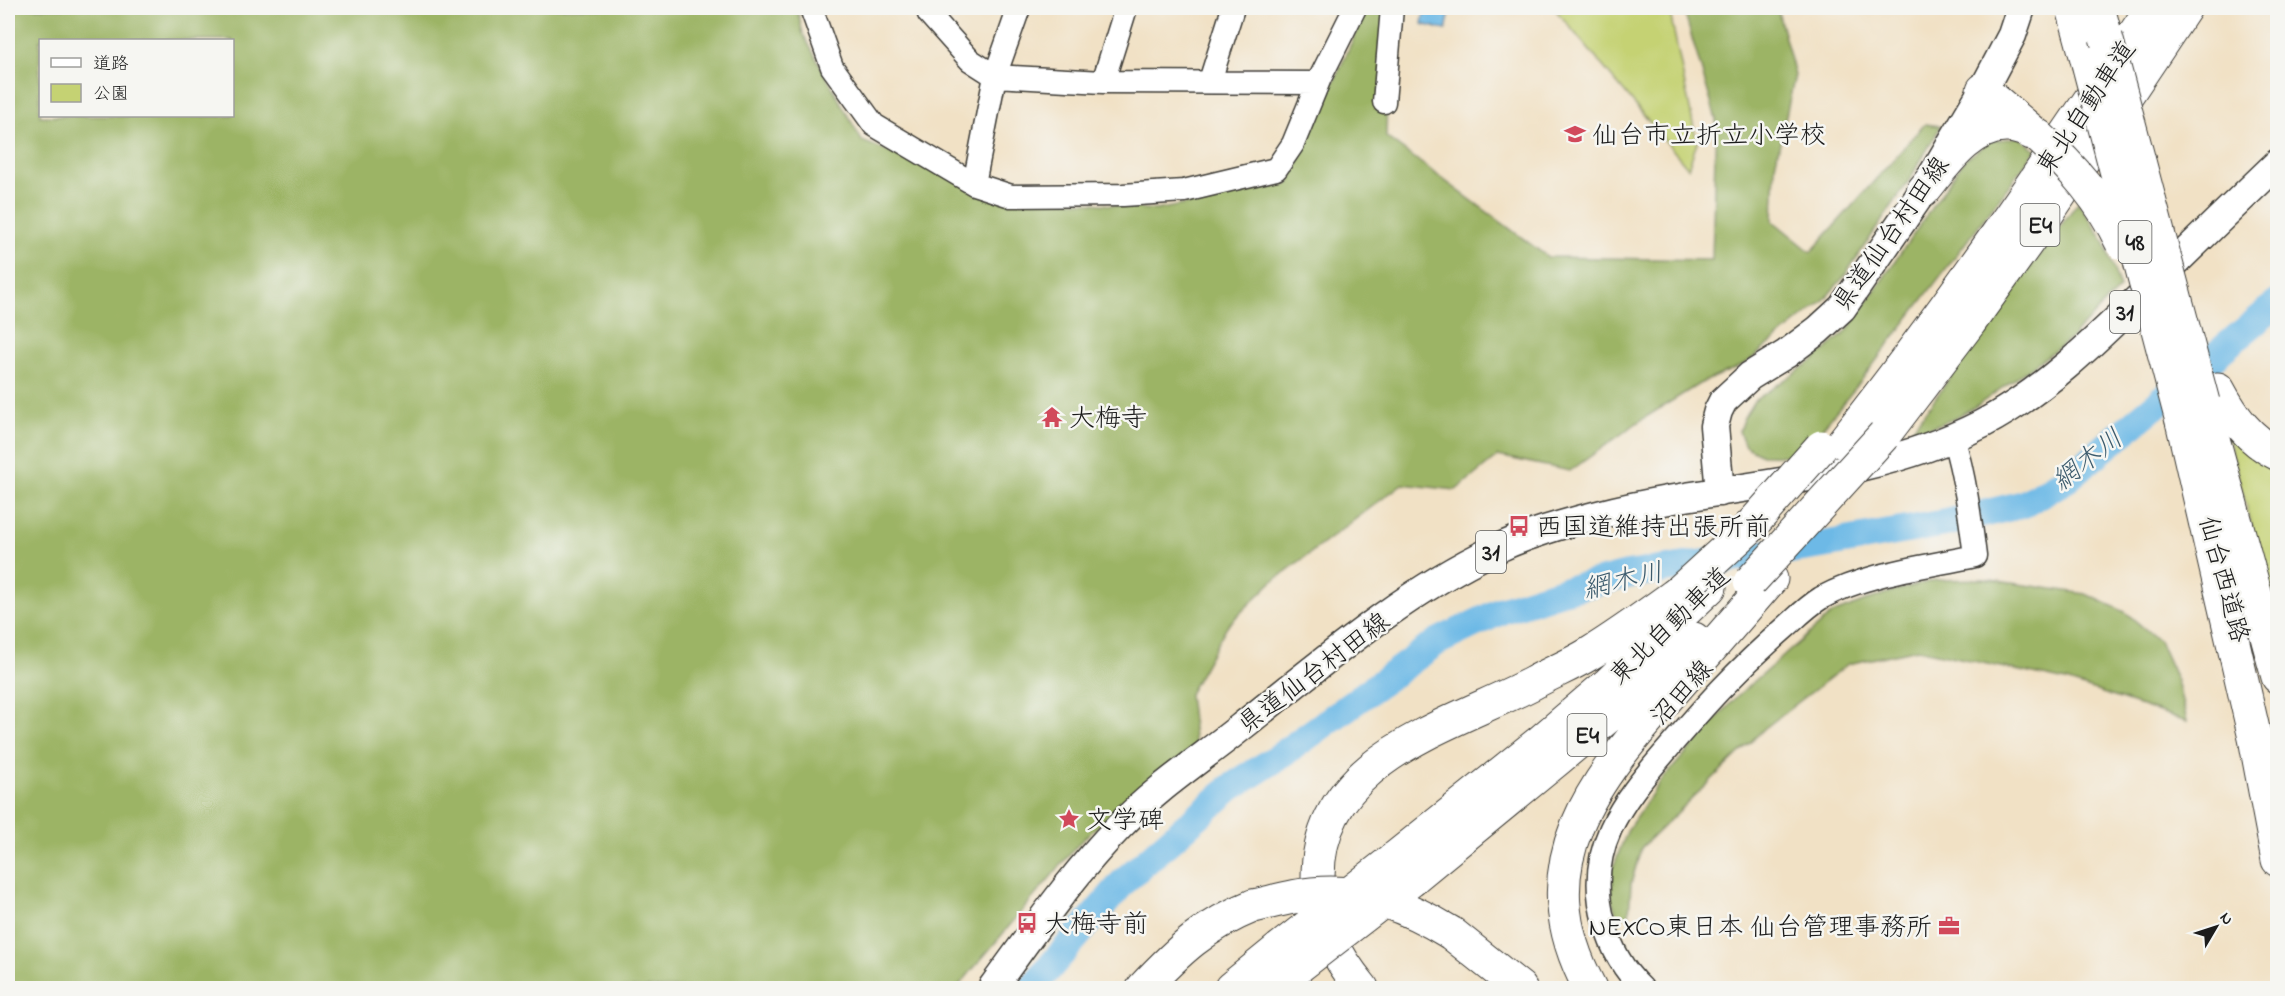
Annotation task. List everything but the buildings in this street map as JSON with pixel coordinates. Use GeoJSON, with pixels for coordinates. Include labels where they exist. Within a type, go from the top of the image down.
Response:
{"type":"FeatureCollection","features":[{"type":"Feature","properties":{"kind":"highway","name":"48"},"geometry":{"type":"LineString","coordinates":[[2073,8],[2171,380],[2201,404]]}},
{"type":"Feature","properties":{"kind":"highway","name":"東北自動車道"},"geometry":{"type":"LineString","coordinates":[[1231,988],[1289,958],[1404,868],[1540,742],[1609,683],[1748,528],[1832,445],[1890,357],[1948,305],[2017,210],[2152,8]]}},
{"type":"Feature","properties":{"kind":"highway","name":"東北自動車道"},"geometry":{"type":"LineString","coordinates":[[1404,868],[1487,819],[1628,700],[1761,580],[1816,526],[1970,322],[2041,223],[2185,8]]}},
{"type":"Feature","properties":{"kind":"highway"},"geometry":{"type":"LineString","coordinates":[[2102,22],[2143,182],[2189,301],[2206,359],[2201,404],[2250,715],[2277,860]]}},
{"type":"Feature","properties":{"kind":"highway"},"geometry":{"type":"LineString","coordinates":[[1983,90],[2038,136],[2087,185],[2112,221],[2135,275],[2171,380]]}},
{"type":"Feature","properties":{"kind":"highway"},"geometry":{"type":"LineString","coordinates":[[1923,191],[1960,149],[1982,132],[2006,126],[2021,128],[2038,136]]}},
{"type":"Feature","properties":{"kind":"highway"},"geometry":{"type":"LineString","coordinates":[[2201,404],[2230,412],[2259,444],[2277,454]]}},
{"type":"Feature","properties":{"kind":"highway","name":"仙台西道路"},"geometry":{"type":"LineString","coordinates":[[2201,404],[2277,677]]}},
{"type":"Feature","properties":{"kind":"highway","name":"仙台西道路"},"geometry":{"type":"LineString","coordinates":[[2201,404],[2277,771]]}},
{"type":"Feature","properties":{"kind":"highway"},"geometry":{"type":"LineString","coordinates":[[1590,988],[1576,963],[1567,930],[1563,898],[1565,867],[1573,836],[1587,803],[1605,771],[1761,580]]}},
{"type":"Feature","properties":{"kind":"highway"},"geometry":{"type":"LineString","coordinates":[[1362,988],[1344,967],[1326,931],[1318,902],[1318,869],[1322,841],[1332,816],[1348,792],[1366,772],[1391,753],[1432,729],[1514,693],[1588,655],[1694,590]]}},
{"type":"Feature","properties":{"kind":"highway"},"geometry":{"type":"LineString","coordinates":[[1143,988],[1167,963],[1213,925],[1253,906],[1312,894],[1337,893],[1369,896],[1398,904],[1425,917],[1451,933],[1520,988]]}},
{"type":"Feature","properties":{"kind":"highway","name":"東北自動車道"},"geometry":{"type":"LineString","coordinates":[[1273,988],[1289,958]]}},
{"type":"Feature","properties":{"kind":"main road","name":"県道仙台村田線"},"geometry":{"type":"LineString","coordinates":[[1720,492],[1714,426],[1718,411],[1724,401],[1750,376],[1786,354],[1842,308],[1923,191],[1983,90],[2012,35],[2021,8]]}},
{"type":"Feature","properties":{"kind":"main road","name":"県道仙台村田線"},"geometry":{"type":"LineString","coordinates":[[992,988],[1089,860],[1120,825],[1222,742],[1383,617],[1431,585],[1495,550],[1542,531],[1604,513],[1843,472],[1895,458],[1953,437],[2004,412],[2073,360],[2277,163]]}},
{"type":"Feature","properties":{"kind":"street"},"geometry":{"type":"LineString","coordinates":[[811,8],[832,67],[874,125],[974,184],[1011,196],[1123,195],[1184,191],[1276,169],[1293,144],[1318,83],[1354,8]]}},
{"type":"Feature","properties":{"kind":"street"},"geometry":{"type":"LineString","coordinates":[[927,8],[929,14],[970,60],[994,76],[1103,82],[1318,83]]}},
{"type":"Feature","properties":{"kind":"street"},"geometry":{"type":"LineString","coordinates":[[974,184],[994,76],[1019,8]]}},
{"type":"Feature","properties":{"kind":"street"},"geometry":{"type":"LineString","coordinates":[[1103,82],[1126,8]]}},
{"type":"Feature","properties":{"kind":"street"},"geometry":{"type":"LineString","coordinates":[[1210,81],[1233,8]]}},
{"type":"Feature","properties":{"kind":"street"},"geometry":{"type":"LineString","coordinates":[[1384,102],[1392,8]]}},
{"type":"Feature","properties":{"kind":"street","name":"沼田線"},"geometry":{"type":"LineString","coordinates":[[1642,988],[1631,978],[1617,956],[1600,909],[1597,885],[1600,860],[1606,837],[1619,810],[1633,789],[1731,678],[1818,600],[1841,588],[1973,546],[1962,466],[1953,437]]}},
{"type":"Feature","properties":{"kind":"green space"},"geometry":{"type":"Polygon","coordinates":[[[8,8],[797,8],[803,34],[862,141],[986,191],[1156,210],[1288,184],[1367,8],[1389,8],[1386,137],[1548,257],[1712,260],[1716,119],[1683,8],[1777,8],[1795,75],[1775,165],[1773,221],[1811,252],[1925,124],[1941,126],[1908,182],[1843,278],[1823,301],[1745,364],[1699,384],[1641,420],[1570,471],[1498,456],[1456,490],[1402,484],[1272,582],[1227,626],[1189,694],[1195,746],[1081,841],[957,988],[8,988],[8,8]]]}},
{"type":"Feature","properties":{"kind":"green space"},"geometry":{"type":"Polygon","coordinates":[[[1554,8],[1669,8],[1697,143],[1688,168],[1554,8]]]}},
{"type":"Feature","properties":{"kind":"green space"},"geometry":{"type":"Polygon","coordinates":[[[2019,137],[2036,150],[1857,386],[1799,456],[1762,455],[1745,446],[1739,431],[1754,401],[1815,359],[1847,331],[1965,159],[1991,141],[2019,137]]]}},
{"type":"Feature","properties":{"kind":"green space"},"geometry":{"type":"Polygon","coordinates":[[[2078,202],[2104,241],[2120,288],[2069,340],[1978,405],[1951,420],[1909,434],[2078,202]]]}},
{"type":"Feature","properties":{"kind":"green space"},"geometry":{"type":"Polygon","coordinates":[[[2224,421],[2277,466],[2278,584],[2274,611],[2224,421]]]}},
{"type":"Feature","properties":{"kind":"green space"},"geometry":{"type":"Polygon","coordinates":[[[1984,579],[2086,594],[2125,612],[2159,641],[2177,681],[2187,721],[2066,681],[1918,649],[1848,664],[1765,728],[1641,848],[1631,884],[1629,915],[1618,918],[1611,899],[1612,870],[1628,829],[1660,782],[1736,697],[1832,614],[1884,594],[1935,580],[1984,579]]]}},
{"type":"Feature","properties":{"kind":"water"},"geometry":{"type":"Polygon","coordinates":[[[1425,8],[1451,8],[1446,30],[1422,24],[1425,8]]]}},
{"type":"Feature","properties":{"kind":"waterway","name":"網木川"},"geometry":{"type":"LineString","coordinates":[[1032,988],[1125,880],[1230,788],[1280,756],[1437,642],[1503,610],[1562,591],[1627,575],[1823,545],[1946,523],[2024,504],[2067,479],[2278,303]]}},
{"type":"Feature","properties":{"kind":"place","name":"仙台市立折立小学校"},"geometry":{"type":"Point","coordinates":[1575,134]}},
{"type":"Feature","properties":{"kind":"place","name":"大梅寺"},"geometry":{"type":"Point","coordinates":[1052,417]}},
{"type":"Feature","properties":{"kind":"place","name":"西国道維持出張所前"},"geometry":{"type":"Point","coordinates":[1519,526]}},
{"type":"Feature","properties":{"kind":"place","name":"文学碑"},"geometry":{"type":"Point","coordinates":[1069,819]}},
{"type":"Feature","properties":{"kind":"place","name":"大梅寺前"},"geometry":{"type":"Point","coordinates":[1027,923]}},
{"type":"Feature","properties":{"kind":"place","name":"NEXCO東日本 仙台管理事務所"},"geometry":{"type":"Point","coordinates":[1949,926]}}]}
